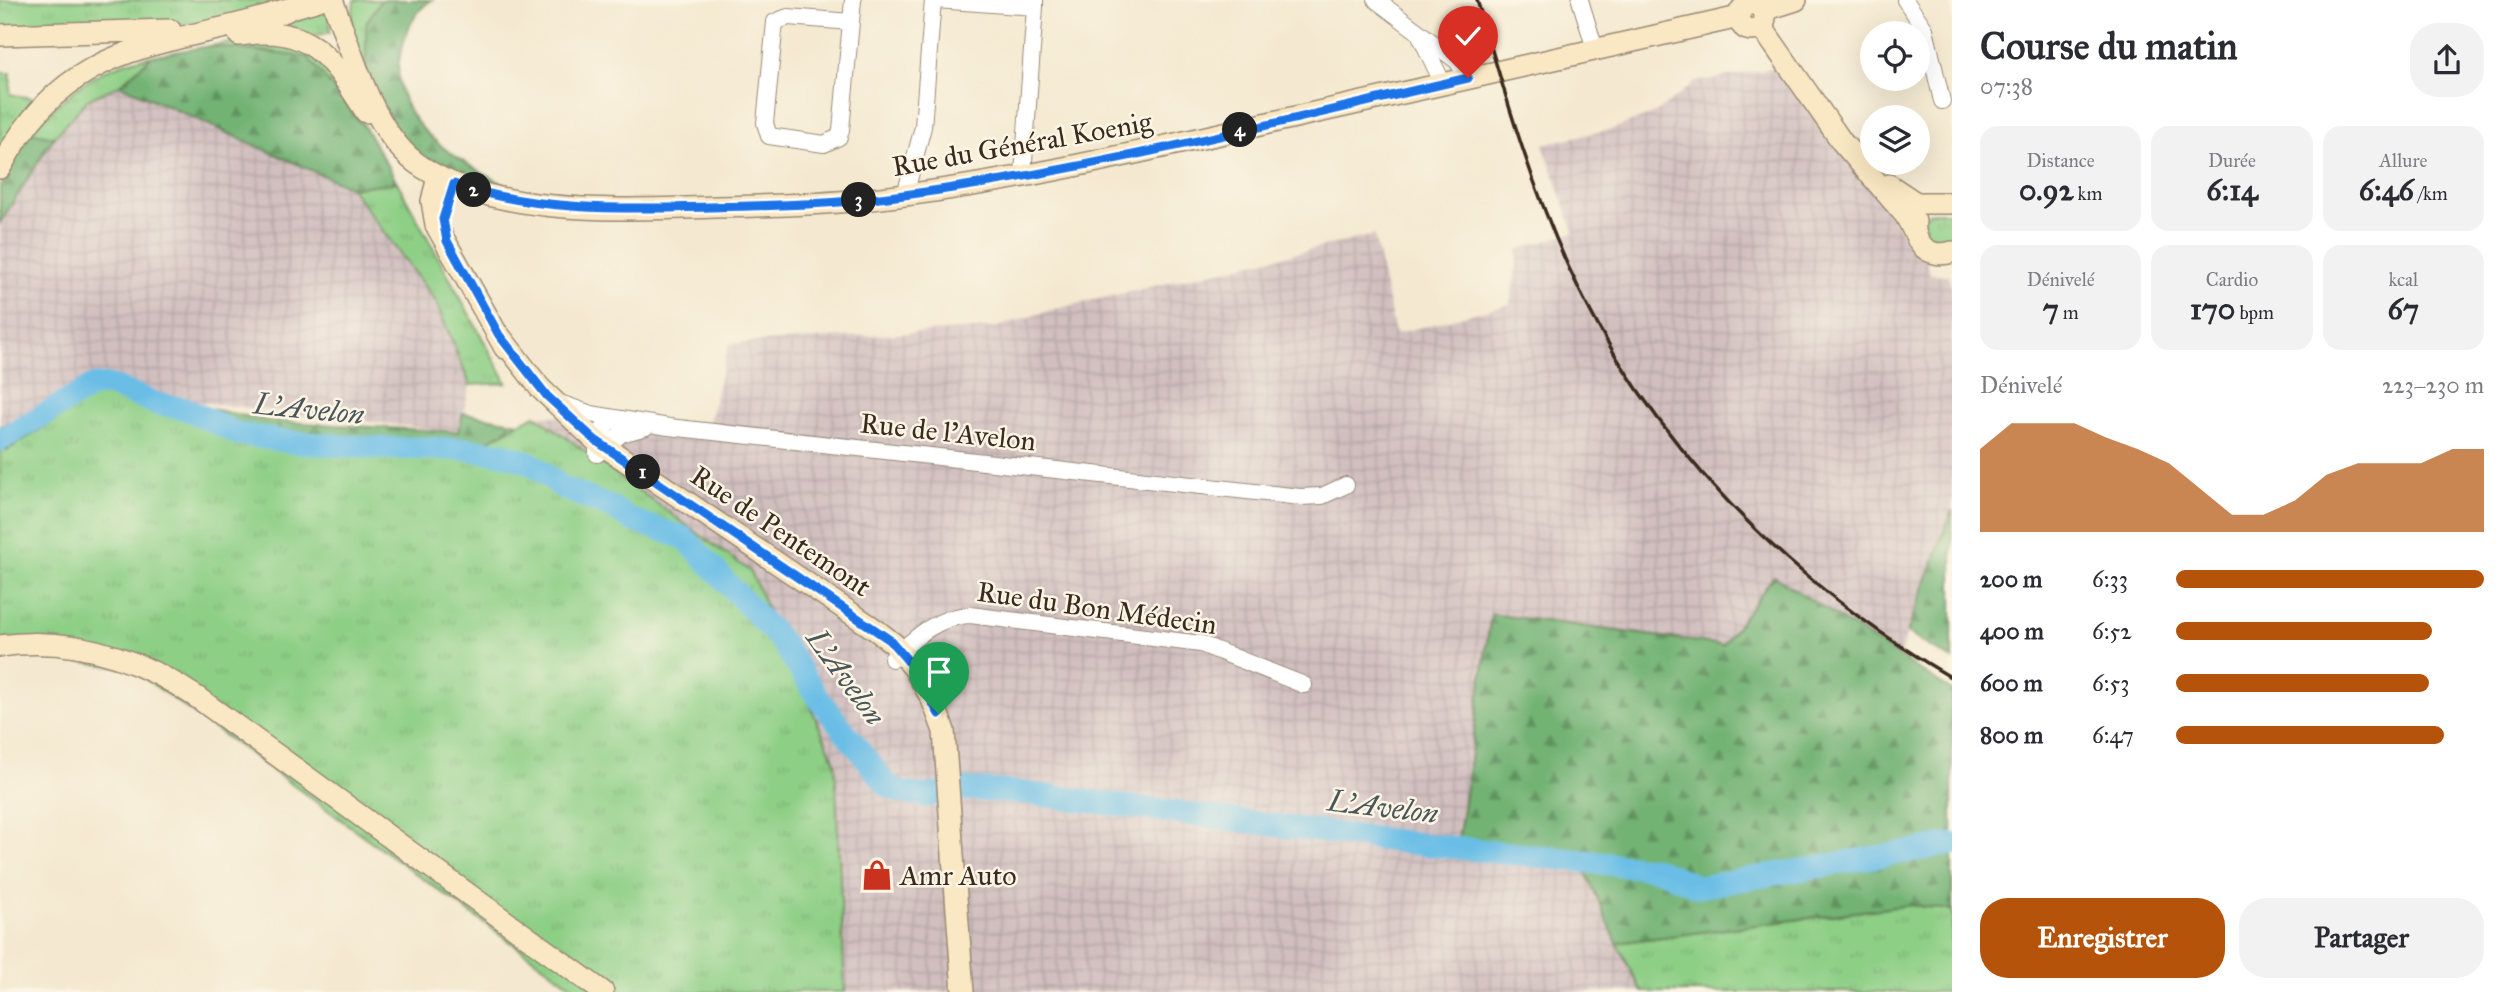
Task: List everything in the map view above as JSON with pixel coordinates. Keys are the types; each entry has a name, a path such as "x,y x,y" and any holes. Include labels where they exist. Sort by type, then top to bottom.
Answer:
{"street":[{"path":"0,168 24,127 43,104 74,79 130,51 319,0"},
{"path":"332,0 381,122 408,157"},
{"path":"851,22 788,17 775,22 765,124 769,136 824,144 838,137 851,22 853,0"},
{"path":"905,195 923,127 935,0 1035,4 1023,176"},
{"path":"1376,0 1462,65 1468,78"},
{"path":"1580,0 1595,49"},
{"name":"Rue du Général Koenig","path":"446,181 535,203 607,209 825,203 905,195 1023,176 1443,84 1796,0"},
{"path":"1905,0 1925,29 1942,102"},
{"path":"0,36 143,32 209,25 285,11"},
{"path":"1751,11 1859,163 1906,216 1920,245 1930,252 1952,252"},
{"path":"306,41 328,38 341,23"},
{"path":"1416,28 1443,84"},
{"path":"0,36 130,51 263,32 285,34 306,41 330,59 382,135 408,157 446,181"},
{"path":"1859,163 1912,201 1942,203"},
{"name":"Rue de Pentemont","path":"446,181 443,219 447,241 520,378 539,405 559,425 600,447 896,655 934,727 948,778 963,992"},
{"path":"1915,234 1918,213 1942,203"},
{"name":"Rue de Pentemont","path":"499,335 547,396 600,447"},
{"name":"Rue de l'Avelon","path":"547,396 584,413 669,427 1300,497 1322,496 1346,485"},
{"path":"600,447 605,425 620,419"},
{"path":"600,447 629,430 669,427"},
{"name":"Rue du Bon Médecin","path":"896,655 942,620 979,616 1201,644 1304,685"},
{"path":"0,646 45,643 89,649 138,664 168,679 603,992"}],"shaded area":[{"path":"1780,67 1894,219 1911,248 1927,262 1930,274 1948,275 1952,288 1952,510 1898,658 1774,576 1723,645 1492,614 1581,861 1642,992 845,992 835,762 751,572 535,415 708,425 729,344 994,328 1051,310 1374,235 1395,334 1510,304 1519,249 1574,232 1543,144 1613,129 1657,112 1695,82"},
{"path":"120,85 351,188 436,302 470,385 459,432 155,397 103,377 0,427 0,223 54,137 87,100"}],"green space":[{"path":"0,0 291,0 256,11 184,24 111,29 0,30"},
{"path":"354,0 381,0 366,23 366,73 351,26"},
{"path":"381,0 432,0 422,8 410,25 398,72 403,97 414,119 453,155 523,194 454,176 424,159 394,128 366,73 366,23"},
{"path":"330,5 330,32 310,34 278,25 279,19"},
{"path":"261,38 308,50 341,86 367,131 337,91 275,52 209,46"},
{"path":"209,46 308,57 367,131 397,182 351,188 120,85 152,56"},
{"path":"152,56 120,85 87,100 54,137 30,132 84,83 114,66"},
{"path":"0,73 11,73 10,94 40,100 0,156"},
{"path":"30,132 54,137 0,223 0,186"},
{"path":"397,182 507,383 470,385 436,302 351,188"},
{"path":"1929,212 1952,212 1952,243 1941,246 1925,238 1924,217"},
{"path":"103,377 155,397 269,421 458,432 463,413 519,423 468,452 262,442 102,391 7,450 0,450 0,427"},
{"path":"102,391 262,442 468,452 535,415 751,572 835,762 845,992 580,992 132,669 14,652 0,660 0,450 7,450"},
{"path":"1952,510 1952,660 1907,633"},
{"path":"1774,576 1952,691 1952,910 1910,905 1617,943 1581,861 1458,843 1491,614 1723,645"},
{"path":"1910,905 1952,910 1952,992 1642,992 1617,943"}],"waterway":[{"name":"L'Avelon","path":"0,440 95,385 112,386 157,404 187,409 238,434 291,442 375,448 464,449 505,454 531,463 563,488 613,508 631,520 685,538 782,642 819,699 887,785 900,792 924,796 965,789 1017,792 1411,843 1657,869 1699,887 1952,844"}],"railway":[{"path":"1477,0 1518,134 1554,234 1600,330 1638,391 1681,448 1728,501 1779,551 1891,640 1952,678"}],"place":[{"name":"Amr Auto","path":"877,875"}],"route":[{"path":"939,714 914,668 890,640 595,440 540,388 499,335 447,241 442,227 444,211 454,184 535,203 607,209 861,200 931,191 1094,162 1468,78"}]}
